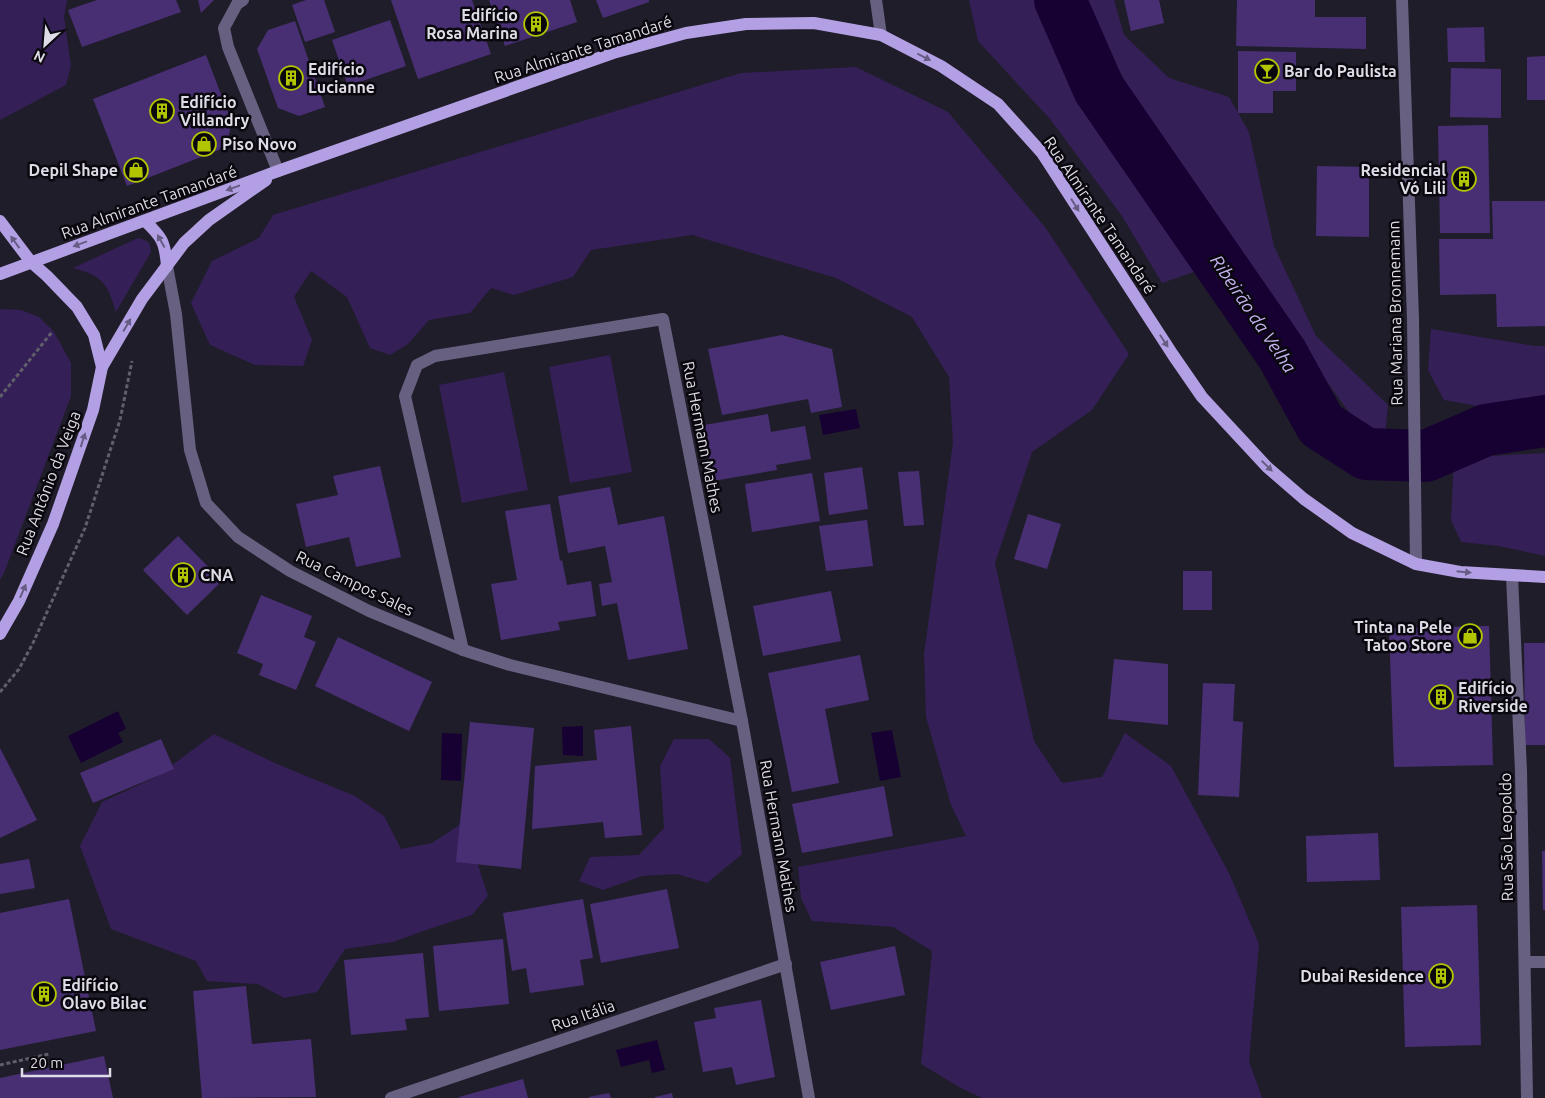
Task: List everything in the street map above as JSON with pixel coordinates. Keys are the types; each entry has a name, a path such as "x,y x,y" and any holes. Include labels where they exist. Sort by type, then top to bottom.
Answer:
{"main road":[{"name":"Rua Almirante Tamandaré","path":"0,274 278,171 613,53 686,33 746,24 814,22 881,35 941,66 998,104 1042,153 1157,331 1202,396 1267,467 1304,499 1352,533 1416,564 1460,572 1545,577"},
{"name":"Rua Almirante Tamandaré","path":"102,367 142,299 184,243 209,220 243,198 278,171"},
{"path":"0,221 31,262 78,308 94,335 102,367"},
{"path":"145,221 165,245 166,266"},
{"name":"Rua Antônio da Veiga","path":"0,634 19,601 53,524 93,410 102,367"}],"street":[{"path":"242,0 236,4 224,28 228,47 278,171"},
{"path":"876,0 881,35"},
{"name":"Rua Mariana Bronnemann","path":"1402,0 1413,319 1416,564"},
{"name":"Rua Campos Sales","path":"166,266 176,314 190,450 206,503 238,537 290,571 369,610 463,650 510,665 742,721"},
{"name":"Rua Hermann Mathes","path":"463,650 405,396 417,366 436,356 663,319 742,721 809,1098"},
{"name":"Rua São Leopoldo","path":"1512,576 1521,771 1527,1098"},
{"path":"1525,962 1545,962"},
{"name":"Rua Itália","path":"392,1098 786,964"}],"path":[{"path":"0,397 52,332"},
{"path":"0,692 19,669 33,643 85,528 120,420 132,361"},
{"path":"0,1065 49,1054"}],"shaded area":[{"path":"0,0 67,0 64,17 71,66 66,85 0,120"},
{"path":"969,0 1036,0 1133,180 1160,197 1208,267 1162,283 1122,216 1050,119 978,41"},
{"path":"1083,0 1114,0 1124,35 1169,78 1229,97 1249,132 1274,246 1316,336 1388,405 1385,435 1363,432 1259,287 1136,103"},
{"path":"856,67 948,112 1045,227 1129,354 1092,410 1032,452 995,563 1034,741 1062,783 1102,777 1125,733 1171,766 1230,875 1259,944 1249,1061 1262,1098 982,1098 959,1087 921,1064 932,951 893,927 812,921 801,898 798,867 966,836 951,805 926,717 924,654 953,443 949,377 912,317 836,278 692,235 591,250 573,277 514,295 491,288 470,313 429,320 408,344 390,355 370,348 347,297 311,271 294,297 312,340 303,366 255,365 210,345 191,303 212,261 259,238 273,215 741,73"},
{"path":"138,238 148,242 151,252 116,312 110,294 102,282 91,274 73,268"},
{"path":"0,309 21,310 39,317 54,332 71,363 71,396 0,580"},
{"path":"1431,329 1545,346 1545,406 1489,408 1444,400 1428,370"},
{"path":"610,355 632,472 570,483 549,367"},
{"path":"504,372 528,490 462,503 439,385"},
{"path":"856,409 860,428 823,435 819,415"},
{"path":"1545,453 1545,556 1499,546 1461,542 1451,520 1454,458"},
{"path":"118,711 126,729 118,733 123,742 81,763 68,736"},
{"path":"583,726 583,756 563,755 562,727"},
{"path":"892,730 901,777 880,781 871,733"},
{"path":"442,733 462,734 461,781 441,780"},
{"path":"214,734 277,764 355,796 384,816 401,849 432,843 464,822 488,896 472,915 393,942 345,949 317,992 284,998 258,984 207,981 196,961 111,929 80,846 102,802 156,777"},
{"path":"674,739 709,739 730,758 742,854 707,883 677,874 642,876 603,890 579,881 590,857 639,855 664,828 660,766"},
{"path":"657,1040 665,1070 652,1073 649,1060 621,1067 616,1050"}],"building":[{"path":"97,0 176,0 181,12 82,47 68,10"},
{"path":"198,0 214,0 201,13"},
{"path":"306,0 324,0 335,32 305,42 292,5"},
{"path":"391,0 472,0 491,54 418,79"},
{"name":"Edifício Rosa Marina","path":"489,0 570,0 577,22 505,46"},
{"path":"596,0 649,0 649,2 603,18"},
{"path":"1124,0 1159,0 1164,23 1131,31"},
{"path":"1237,0 1315,0 1315,17 1366,17 1366,49 1236,46"},
{"path":"390,20 406,66 348,86 332,40"},
{"name":"Edifício Lucianne","path":"295,21 325,107 299,116 278,108 257,49 268,30"},
{"path":"1484,27 1485,62 1448,62 1447,28"},
{"name":"Bar do Paulista","path":"1238,51 1296,52 1296,91 1273,91 1273,113 1238,113"},
{"name":"Edifício Villandry","path":"206,55 232,123 228,138 219,150 127,186 93,99"},
{"path":"1545,56 1545,100 1527,100 1527,57"},
{"path":"1451,68 1501,69 1501,118 1450,117"},
{"name":"Residencial Vó Lili","path":"1488,125 1490,233 1440,233 1438,126"},
{"path":"1317,166 1369,167 1369,237 1316,236"},
{"path":"1492,201 1545,201 1545,326 1497,327 1496,294 1440,295 1439,239 1493,239"},
{"path":"782,335 832,349 842,407 811,413 808,399 722,415 708,349"},
{"path":"768,414 771,432 805,426 811,459 776,465 777,470 713,481 704,425"},
{"path":"380,466 401,557 356,567 349,537 306,547 296,504 338,495 333,476"},
{"path":"862,467 868,509 829,515 824,473"},
{"path":"919,471 924,525 904,526 898,472"},
{"path":"812,473 820,521 752,532 745,484"},
{"path":"610,487 618,525 664,516 688,649 628,660 617,603 602,606 599,584 612,582 605,546 568,553 558,496"},
{"path":"550,504 560,561 562,560 567,585 591,581 596,616 558,622 560,630 501,640 491,584 517,580 505,511"},
{"path":"1028,514 1061,524 1047,569 1014,559"},
{"path":"867,520 873,566 826,571 819,526"},
{"name":"CNA","path":"178,536 222,581 187,615 143,570"},
{"path":"1183,571 1212,571 1212,610 1183,610"},
{"path":"831,591 841,641 763,656 753,606"},
{"path":"261,595 312,616 304,637 316,642 296,690 259,675 263,664 237,653"},
{"name":"Edifício Riverside","path":"1489,626 1493,765 1394,767 1389,628"},
{"path":"338,637 432,682 409,731 315,686"},
{"path":"1524,643 1545,643 1545,745 1525,745"},
{"path":"860,655 869,700 825,709 839,783 792,792 768,673"},
{"path":"1114,659 1168,664 1168,725 1108,719"},
{"path":"1203,683 1235,684 1233,721 1243,722 1239,797 1198,795"},
{"path":"470,722 534,728 521,869 456,862"},
{"path":"631,726 642,835 605,838 603,822 532,829 535,766 597,760 594,730"},
{"path":"161,739 174,769 93,803 80,773"},
{"path":"0,748 37,820 0,838"},
{"path":"884,786 893,836 802,853 792,804"},
{"path":"1378,833 1380,880 1307,882 1306,836"},
{"path":"1542,851 1545,851 1545,910 1543,910"},
{"path":"29,859 35,888 0,894 0,864"},
{"path":"667,889 679,948 601,963 590,904"},
{"name":"Edifício Olavo Bilac","path":"69,899 96,1031 0,1050 0,913"},
{"path":"583,899 593,958 580,960 584,985 530,993 526,968 512,971 503,913"},
{"name":"Dubai Residence","path":"1477,905 1481,1045 1405,1047 1401,907"},
{"path":"503,939 509,1004 439,1011 433,946"},
{"path":"895,946 905,995 831,1010 820,962"},
{"path":"423,953 429,1017 405,1019 407,1030 351,1035 344,960"},
{"path":"246,986 252,1044 311,1039 316,1097 202,1098 193,991"},
{"path":"761,1000 775,1077 736,1085 732,1067 703,1072 694,1022 716,1018 714,1008"},
{"path":"104,1056 113,1098 0,1098 0,1078"},
{"path":"523,1079 528,1098 459,1098 459,1097"},
{"path":"609,1093 611,1098 589,1098 589,1097"},
{"path":"672,1093 673,1098 655,1098 655,1097"}],"waterway":[{"name":"Ribeirão da Velha","path":"1060,0 1099,89 1282,354 1321,425 1366,454 1426,456 1486,430 1545,421"}],"place":[{"name":"Edifício Rosa Marina","path":"536,24"},
{"name":"Bar do Paulista","path":"1267,71"},
{"name":"Edifício Lucianne","path":"291,78"},
{"name":"Edifício Villandry","path":"162,111"},
{"name":"Piso Novo","path":"204,144"},
{"name":"Depil Shape","path":"136,170"},
{"name":"Residencial Vó Lili","path":"1464,179"},
{"name":"CNA","path":"183,575"},
{"name":"Tinta na Pele Tatoo Store","path":"1470,636"},
{"name":"Edifício Riverside","path":"1441,697"},
{"name":"Dubai Residence","path":"1441,976"},
{"name":"Edifício Olavo Bilac","path":"44,994"}]}
